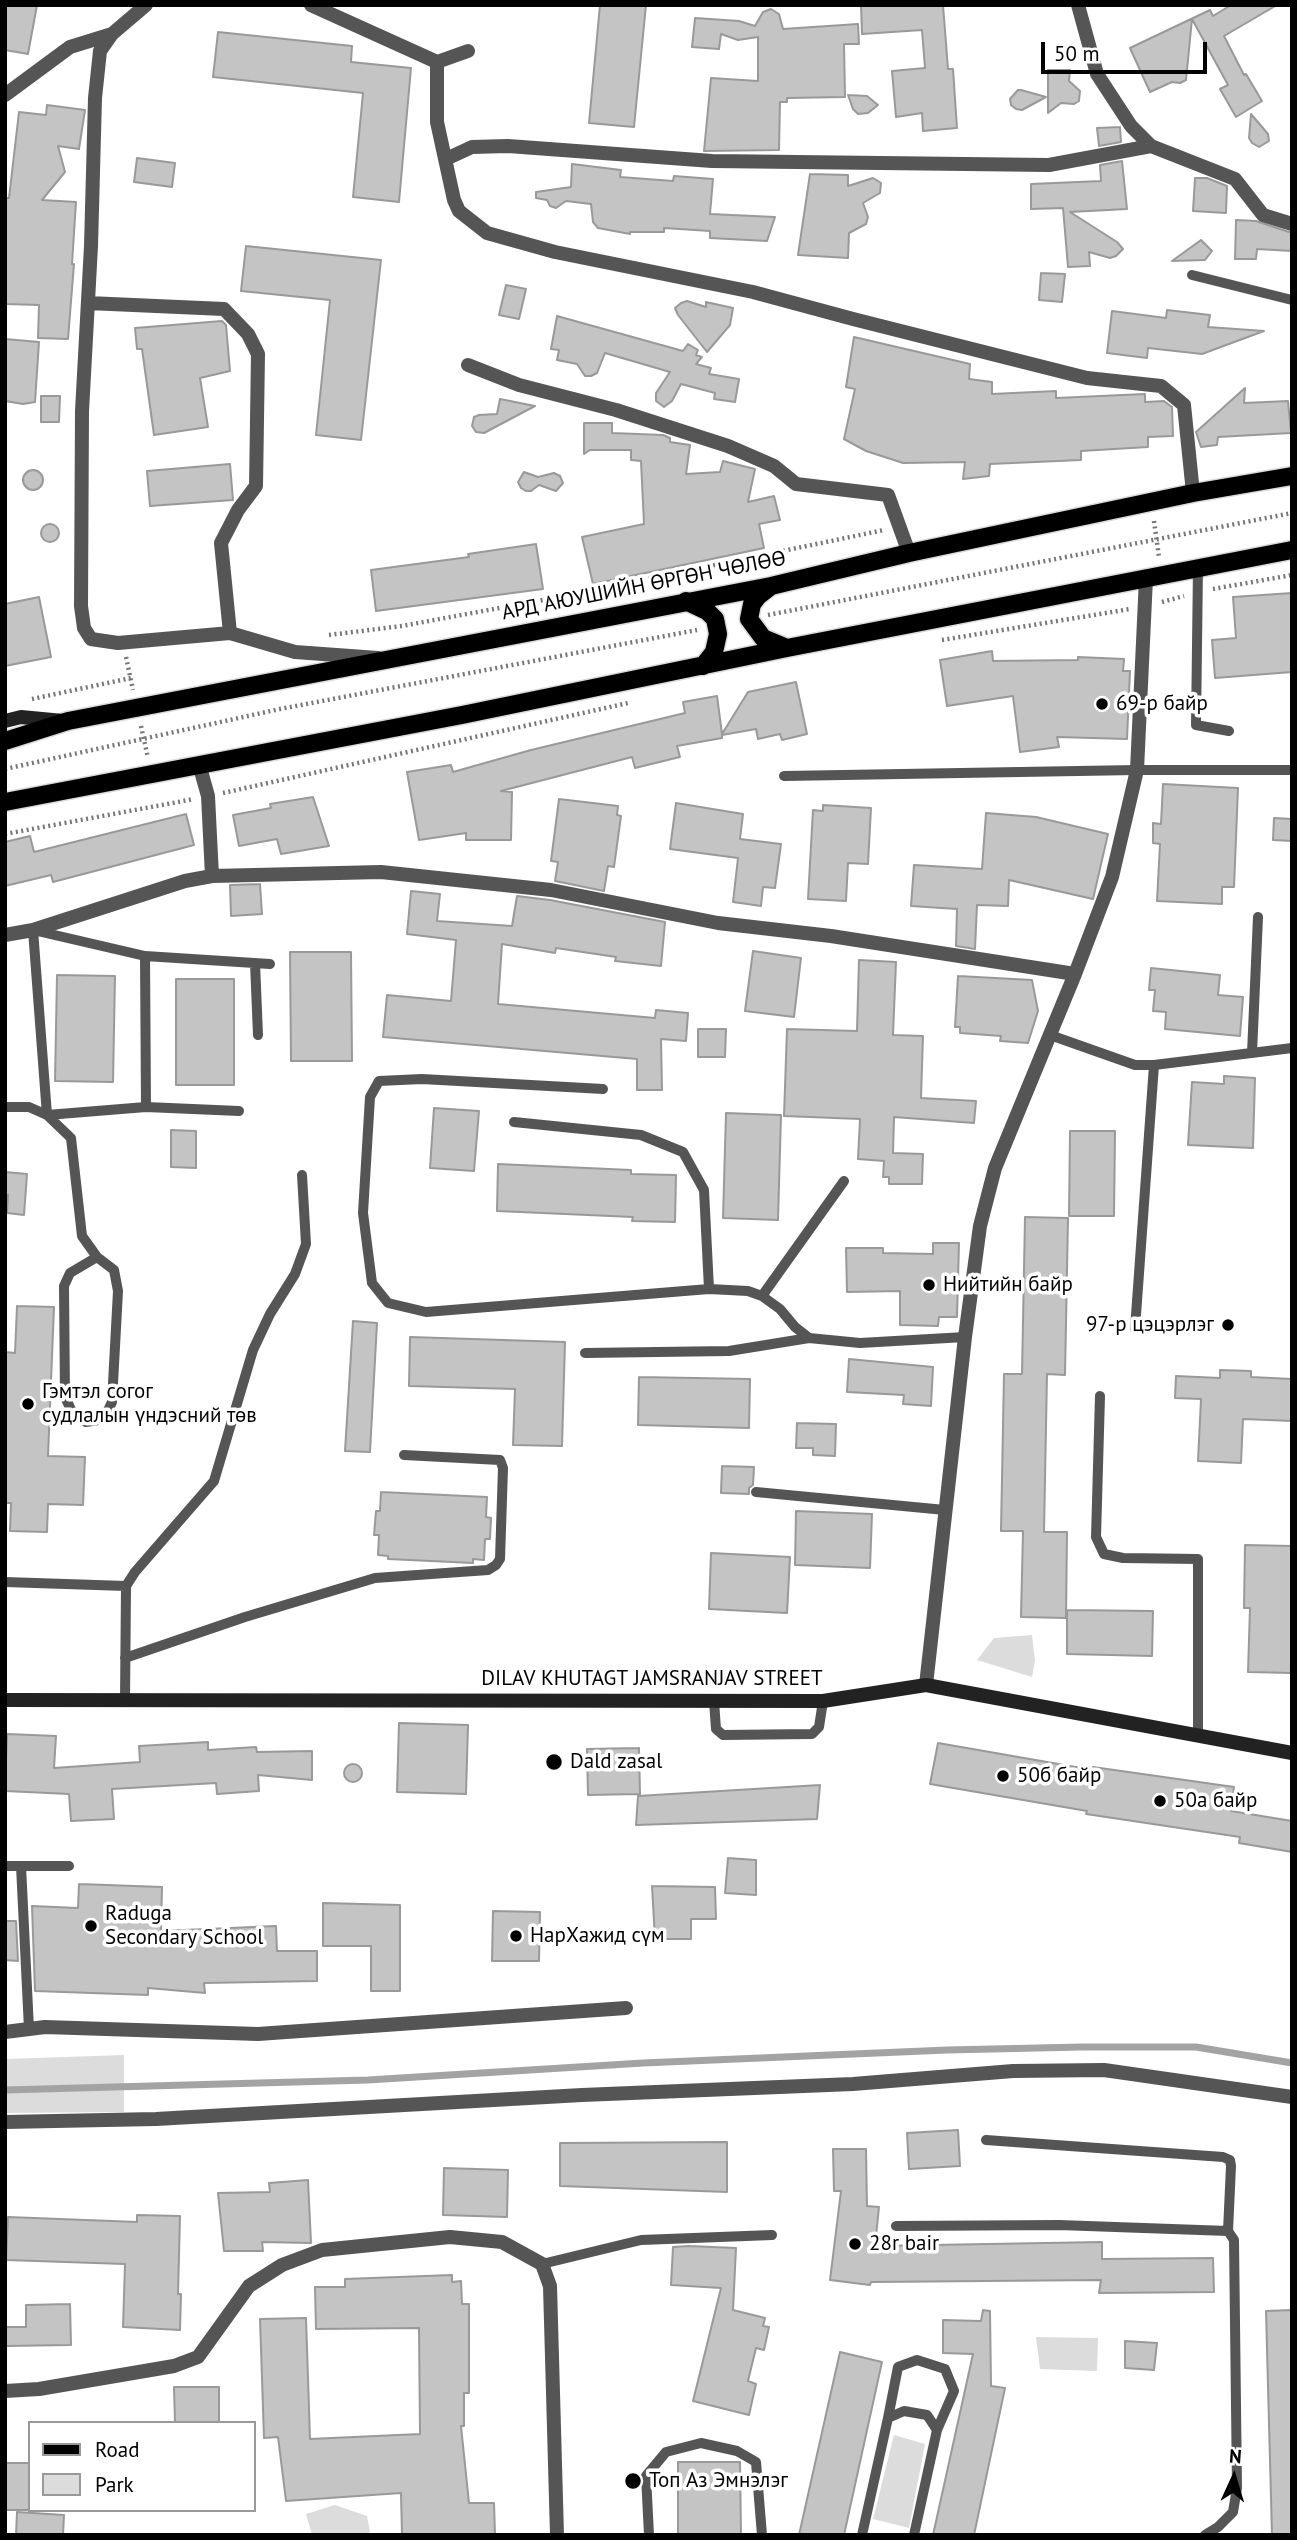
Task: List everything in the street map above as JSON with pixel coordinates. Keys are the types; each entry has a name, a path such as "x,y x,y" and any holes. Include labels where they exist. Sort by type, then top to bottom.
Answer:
{"main road":[{"name":"АРД АЮУШИЙН ӨРГӨН ЧӨЛӨӨ","path":"5,741 68,721 771,586 909,553 1193,493 1292,476"},
{"path":"5,802 462,715 787,648 1292,550"},
{"path":"771,586 752,604 749,619 763,638 787,648"},
{"path":"686,601 707,611 715,619 718,634 715,652 703,666"},
{"path":"5,721 21,717 68,721"},
{"name":"DILAV KHUTAGT JAMSRANJAV STREET","path":"5,1700 823,1701 926,1685 1292,1753"}],"street":[{"path":"146,5 112,34 100,51 96,86 82,439 81,606 84,628 91,639 118,643 230,633 295,652 390,658"},
{"path":"311,5 437,62 468,51"},
{"path":"1078,5 1097,74 1131,126 1150,146 1235,179 1263,215 1292,224"},
{"path":"5,95 70,47 112,34"},
{"path":"437,62 437,122 459,211 487,233 555,252 753,292 1087,378 1161,386 1184,405 1193,493"},
{"path":"446,159 472,147 508,146 712,161 1049,165 1150,146"},
{"path":"88,303 224,309 248,334 258,354 256,486 238,510 221,543 230,633"},
{"path":"468,365 519,385 616,410 728,446 775,466 796,484 888,495 909,553"},
{"path":"926,1685 965,1337 981,1226 995,1168 1112,877 1137,770 1145,607 1154,577"},
{"path":"200,764 208,796 212,876"},
{"path":"5,935 33,930 186,881 212,876 382,872 551,890 718,923 831,936 1075,974"},
{"path":"5,2032 45,2027 258,2034 626,2008"},
{"path":"5,2122 156,2119 582,2095 853,2084 1013,2071 1104,2070 1292,2097"},
{"path":"5,2391 39,2389 174,2366 198,2357 248,2286 282,2265 322,2250 450,2237 502,2242 542,2264 550,2286 557,2535"}],"lane":[{"path":"1192,275 1292,300"},
{"path":"1198,567 1196,725 1229,731"},
{"path":"784,776 1292,770"},
{"path":"1252,1053 1258,917"},
{"path":"47,1115 33,930 145,956 270,964"},
{"path":"145,956 146,1107"},
{"path":"255,963 258,1035"},
{"path":"1050,1035 1135,1065 1292,1048"},
{"path":"1135,1329 1154,1065"},
{"path":"603,1089 422,1079 379,1081 370,1097 363,1213 372,1283 388,1303 426,1312 709,1289 748,1291 762,1296 780,1309 795,1327 809,1338"},
{"path":"5,1107 29,1107 47,1115 71,1138 82,1236 97,1257 114,1270 118,1291 111,1402 104,1419 86,1422 74,1416 65,1397 64,1286 70,1273 97,1257"},
{"path":"47,1115 146,1107 239,1111"},
{"path":"514,1122 641,1135 683,1152 704,1190 709,1289"},
{"path":"125,1700 126,1586 156,1546 214,1481 253,1350 270,1314 295,1274 306,1244 302,1175"},
{"path":"762,1296 844,1181"},
{"path":"585,1353 729,1351 809,1338 860,1343 965,1337"},
{"path":"1100,1396 1096,1537 1104,1554 1123,1558 1199,1559 1198,1736"},
{"path":"125,1658 245,1617 375,1578 488,1570 496,1565 500,1559 503,1468 500,1460 404,1455"},
{"path":"756,1492 945,1510"},
{"path":"5,1583 126,1586"},
{"path":"714,1701 716,1729 723,1735 812,1734 819,1727 823,1701"},
{"path":"5,1866 69,1866"},
{"path":"21,1866 29,2029"},
{"path":"986,2140 1223,2157 1230,2160 1228,2231 1234,2239 1237,2488 1233,2512 1218,2528 1205,2535"},
{"path":"896,2226 1059,2225 1228,2231"},
{"path":"542,2264 641,2240 772,2235"},
{"path":"862,2535 898,2367 917,2360 945,2369 954,2391 937,2430 914,2535"},
{"path":"888,2418 904,2411 927,2415 937,2430"},
{"path":"649,2535 646,2476 666,2452 701,2442 737,2451 756,2462 762,2535"}],"path":[{"path":"1151,502 1157,539 1154,577 1167,601"},
{"path":"749,619 1292,513"},
{"path":"295,652 319,637 402,626 570,595 899,527"},
{"path":"941,640 1145,607 1197,592 1292,575"},
{"path":"5,769 280,709 716,626"},
{"path":"30,699 131,678"},
{"path":"5,834 208,796 628,703"}],"green space":[{"path":"1032,1635 1035,1661 1032,1677 977,1660 994,1638"},
{"path":"124,2055 124,2112 5,2113 5,2059"},
{"path":"1036,2337 1098,2338 1097,2371 1040,2369"},
{"path":"894,2435 925,2444 909,2528 873,2519"},
{"path":"335,2505 367,2516 370,2532 365,2535 312,2535 306,2514"}],"building":[{"path":"5,5 37,5 28,54 5,50"},
{"path":"600,5 646,5 634,127 589,123"},
{"path":"861,5 943,5 948,69 953,69 957,128 923,131 922,113 896,117 892,71 925,68 922,30 862,34"},
{"path":"1231,5 1277,5 1224,36 1244,75 1246,74 1262,101 1236,117 1220,89 1228,85 1192,19 1186,80 1180,83 1172,82 1150,92 1130,48 1210,10 1213,16"},
{"path":"771,9 779,14 783,29 858,24 859,44 844,44 845,97 787,98 787,102 780,102 779,150 704,151 711,78 758,81 758,37 738,40 721,34 719,49 692,47 695,18 739,21 755,26 763,12"},
{"path":"218,32 352,46 351,62 411,68 399,202 353,197 363,93 213,77"},
{"path":"1048,70 1070,70 1069,81 1080,91 1079,101 1074,104 1061,103 1048,113"},
{"path":"1018,90 1046,97 1022,110 1016,109 1011,105 1010,99"},
{"path":"848,95 867,96 878,105 868,113 858,114"},
{"path":"47,105 85,110 79,149 58,146 65,172 42,200 76,202 68,339 38,338 39,305 5,304 5,198 9,198 19,112 46,115"},
{"path":"1251,114 1268,134 1269,141 1259,147 1249,138"},
{"path":"1120,127 1121,142 1099,146 1097,128"},
{"path":"137,158 175,163 172,187 134,182"},
{"path":"1122,161 1127,209 1070,212 1117,242 1123,249 1110,258 1089,252 1090,266 1068,267 1063,208 1031,209 1031,184 1101,181 1100,165"},
{"path":"572,164 621,170 620,177 673,181 674,176 713,179 710,214 775,217 767,241 710,238 710,231 664,228 664,232 630,234 598,228 593,222 591,204 566,201 556,208 550,206 547,200 536,198 536,192 571,187"},
{"path":"810,174 848,175 848,186 873,178 881,183 880,193 863,203 868,217 866,224 849,233 848,258 798,255"},
{"path":"1195,178 1207,178 1227,186 1226,213 1193,211"},
{"path":"1236,220 1256,221 1292,233 1292,251 1257,249 1256,259 1235,259"},
{"path":"1201,240 1212,251 1205,260 1172,261"},
{"path":"246,246 381,260 361,440 316,435 330,300 241,291"},
{"path":"1041,273 1065,274 1062,302 1039,300"},
{"path":"506,285 526,289 519,319 499,315"},
{"path":"687,301 706,307 706,302 733,308 730,325 707,352 675,308"},
{"path":"1167,310 1210,315 1208,327 1264,331 1202,354 1148,348 1147,358 1107,353 1112,311 1166,318"},
{"path":"557,316 683,351 688,344 698,350 696,355 702,357 696,364 711,368 709,374 739,379 735,402 714,399 715,393 681,384 672,401 664,407 656,401 656,393 670,372 605,353 597,373 585,376 577,364 557,360 559,350 551,349"},
{"path":"222,321 226,325 230,371 200,378 208,427 154,435 142,349 137,349 135,328"},
{"path":"854,337 970,364 969,379 992,382 992,394 1056,391 1056,398 1145,394 1145,402 1164,401 1172,407 1173,436 1148,437 1148,447 1081,451 1081,460 990,464 989,476 963,479 965,462 903,463 866,451 844,439 855,389 846,387"},
{"path":"5,339 39,342 35,402 23,404 5,401"},
{"path":"1245,388 1244,403 1288,401 1291,433 1218,437 1217,445 1201,447 1196,432"},
{"path":"41,396 60,396 59,422 41,422"},
{"path":"500,399 535,406 484,433 476,432 472,426 474,417 497,414"},
{"path":"584,423 612,423 612,433 663,435 670,438 670,442 690,445 686,474 720,472 723,461 755,469 748,502 774,496 780,520 759,524 764,548 593,584 582,537 644,524 641,461 631,460 631,450 590,450 584,454"},
{"path":"230,464 233,500 150,506 147,471"},
{"path":"29,470 37,470 43,480 37,490 29,490 23,484 23,476"},
{"path":"524,472 538,477 554,473 560,476 563,483 556,491 539,485 526,491 518,482"},
{"path":"50,524 58,529 59,533 54,541 50,542 42,537 41,533 46,525"},
{"path":"536,544 543,589 376,611 371,570 469,557 468,554"},
{"path":"1292,593 1292,672 1215,678 1212,640 1236,638 1233,597"},
{"path":"39,597 51,657 5,666 5,604"},
{"path":"992,651 993,661 1078,660 1078,657 1124,659 1123,671 1130,671 1127,739 1057,737 1059,747 1020,752 1013,696 947,706 940,660"},
{"path":"796,682 807,734 782,740 780,734 758,739 756,729 722,735 722,738 677,746 680,757 635,768 632,757 501,791 512,792 511,840 466,840 466,833 419,840 407,772 451,765 453,772 685,713 683,702 717,696 722,734 748,692"},
{"path":"1163,784 1238,788 1234,887 1222,887 1222,904 1157,901 1160,844 1153,843 1153,823 1161,824"},
{"path":"313,797 329,846 281,854 277,839 239,846 233,815 271,808 270,804"},
{"path":"559,799 618,806 617,815 621,816 614,867 608,866 604,891 555,881 558,862 551,861"},
{"path":"676,803 743,814 740,839 781,844 775,888 763,887 761,906 733,902 738,858 670,849"},
{"path":"823,805 871,808 868,864 848,863 846,901 808,899 813,810 823,811"},
{"path":"986,813 1036,817 1108,834 1093,899 1009,880 1008,906 977,905 975,949 956,946 957,909 911,906 914,865 982,869"},
{"path":"186,814 194,845 53,882 51,875 5,886 5,842 30,836 34,852"},
{"path":"1274,818 1292,819 1292,841 1273,840"},
{"path":"260,884 262,914 231,916 230,885"},
{"path":"411,891 440,894 437,921 512,926 517,896 665,922 661,966 615,961 616,957 556,948 555,953 502,944 498,1004 655,1018 656,1010 688,1013 686,1041 661,1039 662,1090 637,1090 637,1059 383,1037 387,995 451,1001 456,940 407,934"},
{"path":"753,951 801,958 794,1017 745,1011"},
{"path":"290,952 351,952 352,1061 291,1061"},
{"path":"859,960 896,962 893,1035 923,1036 921,1098 976,1101 974,1123 894,1117 893,1153 923,1154 922,1184 889,1184 889,1177 883,1177 884,1161 858,1159 860,1119 784,1116 787,1029 857,1031"},
{"path":"1151,968 1220,975 1218,995 1243,997 1240,1036 1165,1029 1166,1012 1153,1011 1155,990 1149,990"},
{"path":"57,975 115,976 113,1082 55,1081"},
{"path":"958,976 1032,980 1038,1011 1028,1043 1000,1041 1001,1036 960,1033 960,1027 955,1027"},
{"path":"176,979 234,979 234,1085 176,1085"},
{"path":"698,1029 726,1029 725,1057 698,1057"},
{"path":"1224,1076 1255,1078 1253,1148 1188,1145 1192,1082 1224,1084"},
{"path":"434,1108 479,1111 474,1171 430,1168"},
{"path":"726,1113 781,1115 778,1220 723,1218"},
{"path":"171,1130 196,1131 196,1168 171,1167"},
{"path":"1070,1131 1115,1131 1114,1216 1069,1216"},
{"path":"498,1164 631,1170 631,1174 676,1175 675,1222 632,1221 633,1217 497,1211"},
{"path":"5,1172 27,1174 24,1215 7,1213"},
{"path":"1025,1217 1068,1218 1065,1375 1047,1374 1044,1532 1067,1532 1066,1618 1021,1617 1023,1531 1001,1531 1004,1374 1022,1374"},
{"name":"Нийтийн байр","path":"933,1243 959,1243 957,1317 939,1317 938,1326 900,1325 900,1291 847,1292 846,1248 883,1248 883,1253 933,1254"},
{"name":"Гэмтэл согог судлалын үндэсний төв","path":"17,1306 54,1307 48,1456 85,1457 83,1505 48,1504 47,1532 10,1531 11,1503 5,1503 5,1352 15,1353"},
{"path":"353,1321 377,1323 370,1452 345,1451"},
{"path":"410,1337 565,1342 562,1446 513,1445 515,1389 409,1386"},
{"path":"849,1359 933,1367 931,1406 903,1404 904,1395 847,1392"},
{"path":"1220,1370 1251,1371 1251,1377 1292,1379 1292,1421 1243,1419 1241,1463 1198,1461 1201,1399 1175,1398 1176,1376 1220,1378"},
{"path":"639,1377 750,1379 749,1428 638,1425"},
{"path":"797,1423 836,1424 835,1456 813,1455 813,1448 796,1448"},
{"path":"722,1466 754,1467 753,1485 749,1488 749,1494 721,1493"},
{"path":"381,1492 487,1497 486,1517 491,1518 490,1539 485,1539 484,1560 473,1559 473,1563 388,1559 388,1556 378,1555 379,1535 374,1535"},
{"path":"796,1511 872,1514 870,1568 795,1565"},
{"path":"1245,1545 1292,1546 1292,1673 1248,1672 1250,1608 1244,1608"},
{"path":"711,1553 790,1557 787,1613 709,1609"},
{"path":"1067,1610 1153,1611 1152,1656 1067,1654"},
{"path":"399,1723 468,1725 466,1794 397,1792"},
{"path":"7,1734 56,1736 54,1768 140,1762 139,1746 208,1742 208,1750 256,1747 257,1752 312,1751 312,1780 258,1775 259,1791 217,1794 216,1783 112,1789 114,1819 71,1821 69,1794 5,1791"},
{"path":"938,1743 1093,1770 1093,1767 1234,1787 1231,1811 1292,1821 1292,1852 1239,1843 1240,1837 1086,1814 1087,1811 930,1784"},
{"path":"639,1748 640,1794 588,1795 587,1749"},
{"path":"349,1764 357,1764 362,1773 360,1780 349,1782 344,1777 344,1769"},
{"path":"820,1785 817,1819 636,1825 638,1796"},
{"path":"728,1858 756,1860 756,1895 725,1893"},
{"path":"79,1884 162,1887 161,1931 276,1926 277,1951 317,1951 317,1981 204,1983 205,1993 148,1988 148,1995 35,1991 32,1906 78,1908"},
{"path":"652,1886 715,1887 716,1919 691,1919 691,1939 655,1939"},
{"path":"323,1903 400,1905 400,1991 371,1991 371,1946 323,1946"},
{"name":"НарХажид сүм","path":"493,1911 540,1912 539,1961 492,1961"},
{"path":"5,1921 16,1921 18,1961 5,1960"},
{"path":"958,2130 960,2166 909,2169 907,2133"},
{"path":"727,2142 727,2192 560,2186 560,2143"},
{"path":"833,2149 866,2149 867,2206 879,2207 875,2246 1102,2242 1102,2259 1213,2258 1214,2292 1099,2293 1101,2280 871,2282 870,2285 830,2280 841,2191 834,2191"},
{"path":"444,2168 508,2170 507,2217 443,2215"},
{"path":"308,2180 311,2243 262,2242 263,2251 224,2251 218,2193 270,2192 269,2183"},
{"path":"137,2215 180,2216 180,2330 123,2327 125,2264 6,2260 8,2217 137,2222"},
{"path":"673,2247 736,2248 733,2310 765,2318 763,2326 769,2327 764,2350 756,2348 748,2381 756,2384 749,2415 693,2401 721,2288 671,2285"},
{"path":"452,2275 452,2282 461,2281 462,2304 469,2304 469,2393 464,2393 464,2426 461,2426 469,2503 494,2503 495,2535 402,2535 401,2493 286,2501 278,2437 264,2438 260,2319 306,2318 310,2439 420,2434 419,2328 316,2329 315,2287 345,2287 345,2279"},
{"path":"70,2304 71,2345 5,2346 5,2327 26,2327 26,2305"},
{"path":"983,2310 990,2311 991,2386 1005,2388 974,2535 933,2535 973,2354 943,2353 943,2320 981,2321"},
{"path":"1292,2310 1292,2535 1272,2535 1266,2311"},
{"path":"1125,2341 1157,2343 1154,2370 1125,2368"},
{"path":"840,2352 882,2362 844,2535 799,2535"},
{"path":"174,2387 219,2387 219,2421 175,2421"},
{"path":"678,2462 740,2462 741,2535 678,2535"},
{"path":"5,2463 28,2463 28,2510 5,2510"},
{"path":"17,2512 64,2515 63,2535 16,2535"}],"waterway":[{"path":"5,2090 368,2080 643,2063 1082,2047 1196,2047 1292,2063"}],"place":[{"name":"69-р байр","path":"1102,704"},
{"name":"Нийтийн байр","path":"929,1285"},
{"name":"97-р цэцэрлэг","path":"1228,1325"},
{"name":"Гэмтэл согог судлалын үндэсний төв","path":"28,1404"},
{"name":"Dald zasal","path":"554,1762"},
{"name":"50б байр","path":"1003,1776"},
{"name":"50а байр","path":"1160,1801"},
{"name":"Raduga Secondary School","path":"91,1926"},
{"name":"НарХажид сүм","path":"516,1936"},
{"name":"28r bair","path":"855,2244"},
{"name":"Топ Аз Эмнэлэг","path":"633,2481"}]}
